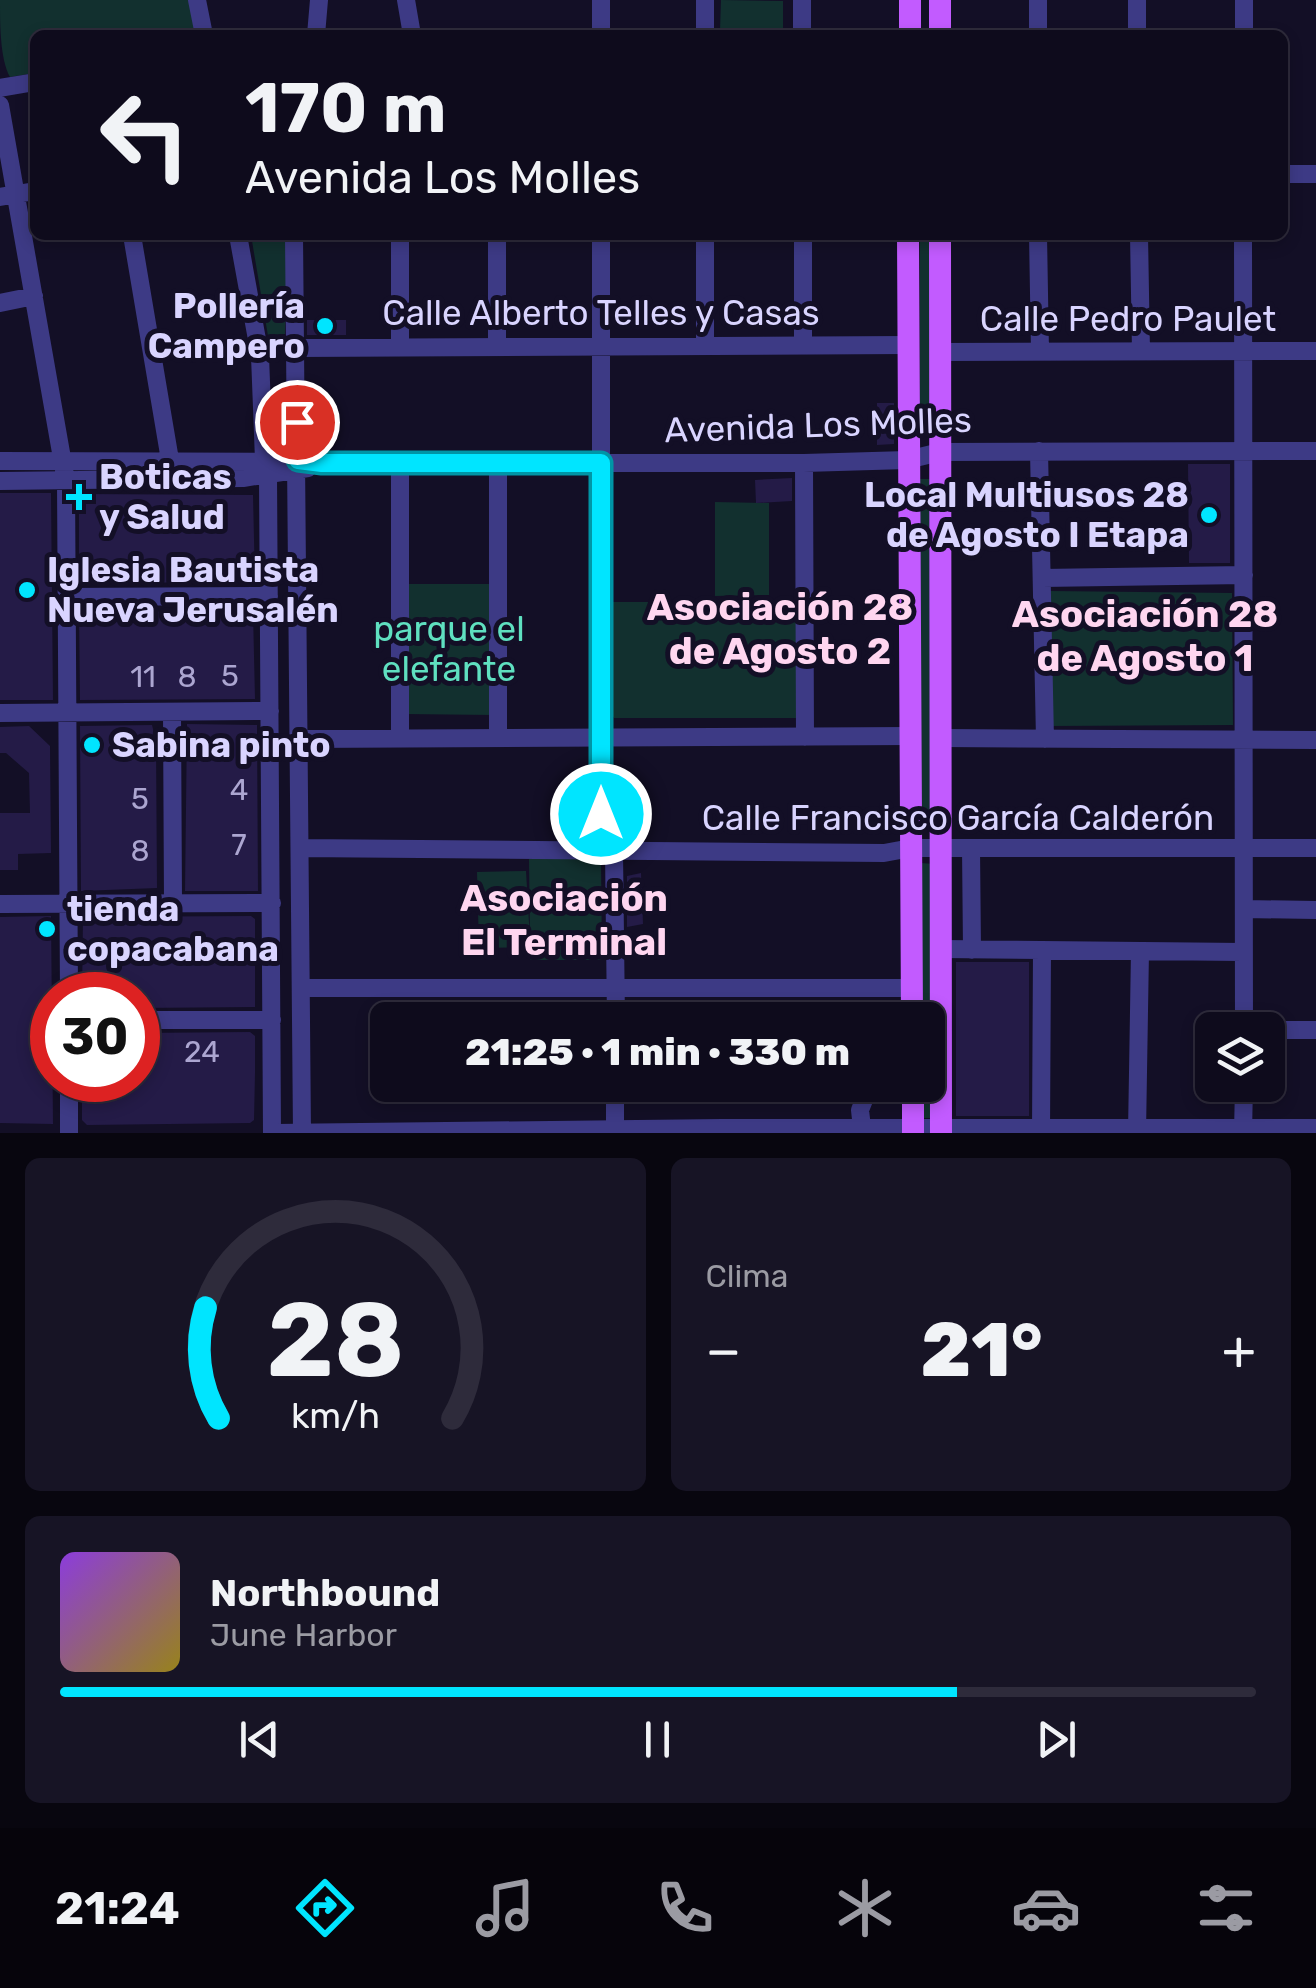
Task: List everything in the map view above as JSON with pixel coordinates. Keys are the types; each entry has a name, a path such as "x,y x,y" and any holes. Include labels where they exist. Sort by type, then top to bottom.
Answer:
{"main road":[{"path":"910,0 910,30"},
{"path":"940,0 940,30"},
{"path":"908,240 912,1002"},
{"path":"940,240 941,1130"},
{"path":"913,1102 913,1130"}],"street":[{"path":"198,0 203,30"},
{"path":"316,30 319,0"},
{"path":"406,0 411,30"},
{"path":"600,0 600,30"},
{"path":"705,0 705,30"},
{"path":"802,0 802,30"},
{"path":"1038,0 1038,30"},
{"path":"1136,0 1137,30"},
{"path":"1244,0 1244,30"},
{"path":"0,88 30,83"},
{"path":"0,106 8,196 34,296 66,481 69,972"},
{"path":"1288,174 1316,174"},
{"path":"133,240 170,460"},
{"path":"239,240 260,356 266,467 273,1133 1316,1128"},
{"path":"294,240 302,1132"},
{"path":"400,240 400,346"},
{"path":"497,240 497,346"},
{"path":"601,240 602,738 616,1002"},
{"path":"705,240 705,345"},
{"path":"803,240 803,345"},
{"path":"1038,240 1040,350"},
{"path":"1139,240 1141,352"},
{"path":"1244,240 1244,1012"},
{"path":"0,303 34,296"},
{"name":"Calle Alberto Telles y Casas","path":"295,348 907,345"},
{"name":"Calle Pedro Paulet","path":"940,352 1316,351"},
{"path":"1039,450 1044,739"},
{"name":"Avenida Los Molles","path":"0,460 170,460 266,467 322,463 804,463 907,460 940,452 1039,450 1316,451"},
{"path":"400,463 400,738"},
{"path":"498,463 498,738"},
{"path":"804,463 805,737"},
{"name":"Avenida Los Molles","path":"0,481 242,478 266,467"},
{"path":"1042,578 1244,575"},
{"path":"67,597 269,596"},
{"path":"172,712 173,903"},
{"path":"0,713 270,712"},
{"path":"300,739 910,736"},
{"path":"941,738 1316,740"},
{"name":"Calle Francisco García Calderón","path":"300,848 884,853 911,848 1316,848"},
{"path":"971,848 972,950"},
{"path":"941,872 971,870"},
{"path":"0,904 272,903"},
{"path":"1244,909 1316,910"},
{"path":"941,939 972,928"},
{"path":"941,939 972,950 1244,952"},
{"path":"1041,1130 1042,950"},
{"path":"1137,1130 1140,951"},
{"path":"301,988 912,988"},
{"path":"160,1020 272,1020"},
{"path":"1285,1030 1316,1030"},
{"path":"69,1102 68,1133 88,1133"},
{"path":"616,1102 616,1130"},
{"path":"862,1128 863,1102"},
{"path":"1244,1102 1244,1130"}],"green space":[{"path":"0,0 191,0 195,30 30,30 30,74 10,77"},
{"path":"721,0 783,1 783,30 720,30"},
{"path":"252,240 287,240 285,334 268,336"},
{"path":"920,240 933,240 934,435 920,435"},
{"path":"920,479 934,479 934,829 920,830"},
{"path":"715,502 769,503 769,595 715,596"},
{"name":"parque el elefante","path":"406,584 493,584 493,715 404,714"},
{"path":"1050,591 1232,593 1233,725 1051,726"},
{"path":"608,602 800,602 801,718 614,718 608,710"},
{"path":"529,859 601,859 602,960 530,960 529,947 479,948 477,872 526,871 530,940"},
{"path":"921,863 935,864 933,1002 919,1002"},
{"path":"918,1102 932,1102 932,1118 918,1118"}],"building":[{"name":"Pollería Campero","path":"307,320 346,320 346,335 307,335"},
{"path":"877,403 894,403 894,444 877,445"},
{"path":"1188,464 1230,464 1230,563 1189,563"},
{"path":"792,478 792,501 756,503 755,480"},
{"path":"0,493 51,493 53,700 0,700"},
{"path":"79,494 253,495 255,583 79,582"},
{"path":"79,611 253,612 255,699 80,700"},
{"path":"187,724 257,725 258,891 185,891"},
{"path":"152,725 156,741 157,888 81,891 80,726"},
{"path":"29,726 50,746 51,853 18,854 18,870 0,870 0,813 30,813 29,773 6,753 0,753 0,727"},
{"path":"641,873 643,924 627,927 627,876"},
{"path":"51,916 52,972 30,972 30,1102 53,1102 53,1124 0,1123 0,917"},
{"path":"251,916 255,919 255,1007 160,1008 160,972 82,972 83,917"},
{"path":"956,962 1029,962 1029,1116 956,1116"},
{"path":"250,1032 255,1036 254,1120 87,1125 82,1120 82,1102 160,1102 160,1033"}],"place":[{"name":"Pollería Campero","path":"325,326"},
{"name":"Boticas y Salud","path":"79,497"},
{"name":"Local Multiusos 28 de Agosto I Etapa","path":"1209,515"},
{"name":"Iglesia Bautista Nueva Jerusalén","path":"27,590"},
{"name":"Sabina pinto","path":"92,745"},
{"name":"tienda copacabana","path":"47,929"}],"district":[{"name":"Asociación 28 de Agosto 2","path":"780,629"},
{"name":"Asociación 28 de Agosto 1","path":"1145,636"},
{"name":"Asociación El Terminal","path":"564,920"}],"route":[{"path":"297,422 298,460 601,463 601,814"}]}
